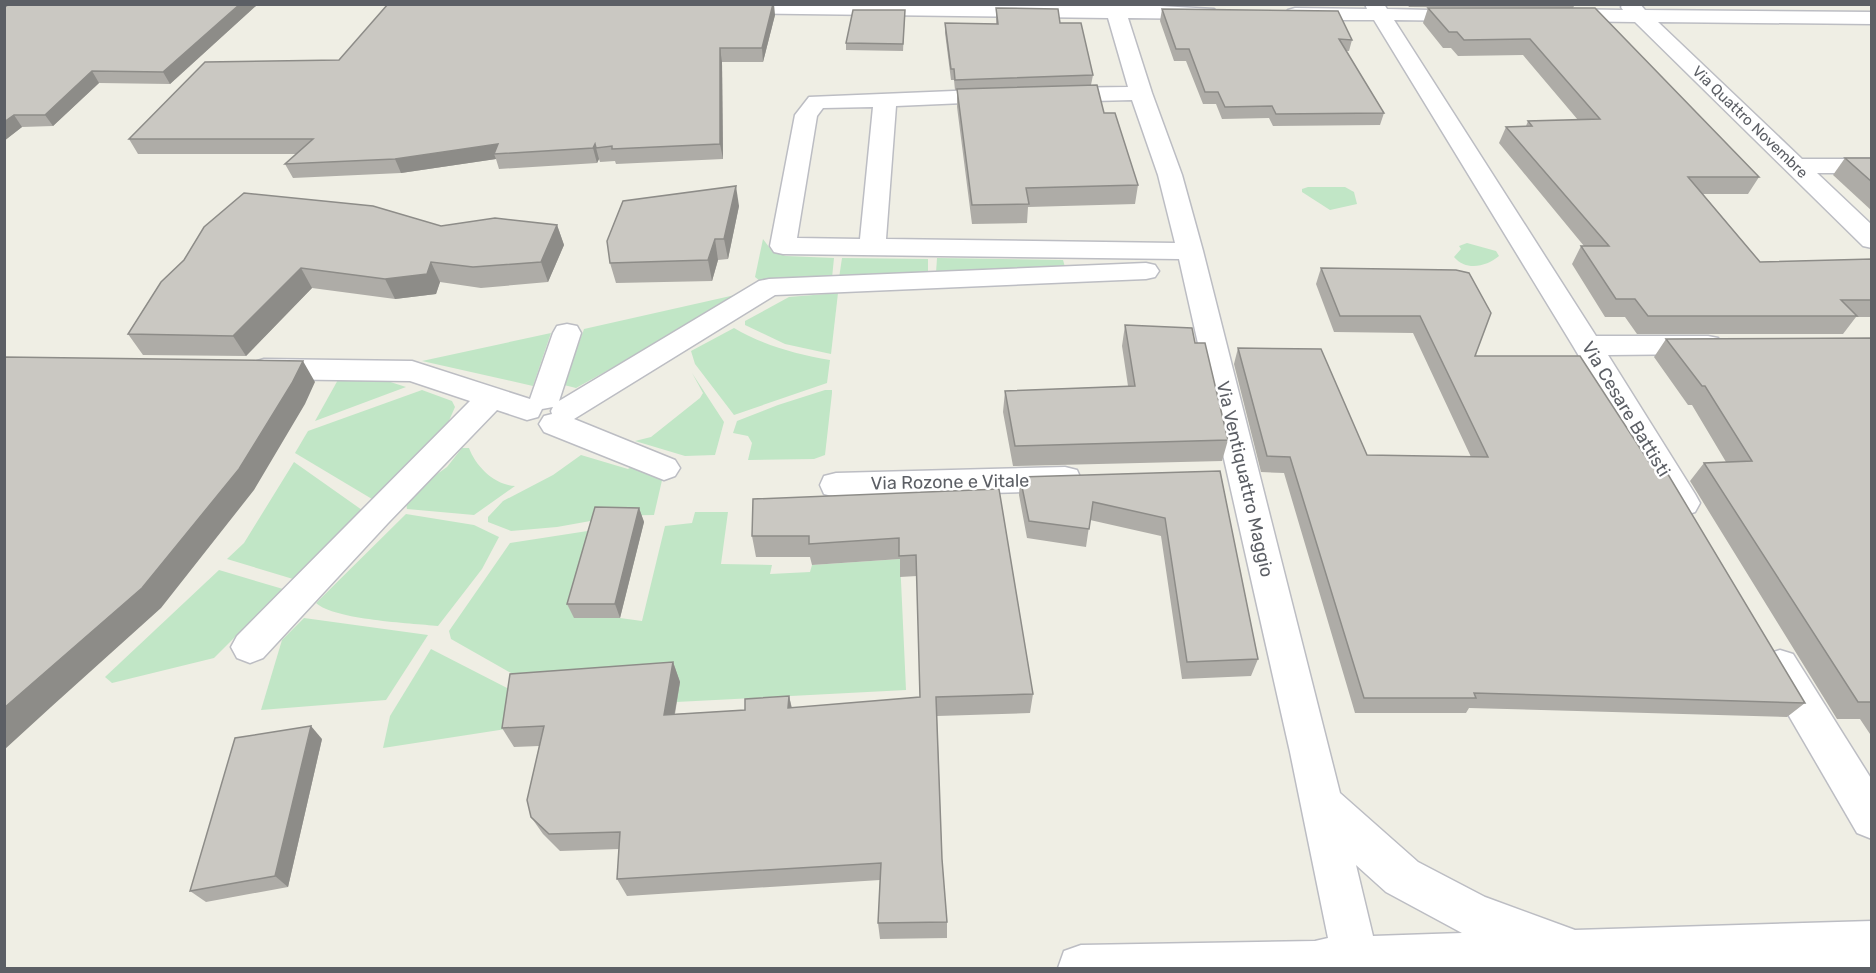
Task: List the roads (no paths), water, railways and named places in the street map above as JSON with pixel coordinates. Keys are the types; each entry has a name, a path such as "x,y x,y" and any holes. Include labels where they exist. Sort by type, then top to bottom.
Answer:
{"street":[{"path":"714,7 1115,8 1231,13"},
{"name":"Via Ventiquattro Maggio","path":"1115,8 1141,93 1170,175 1185,260 1231,475 1321,804 1356,964"},
{"path":"1277,14 1377,10 1486,15"},
{"name":"Via Cesare Battisti","path":"1377,10 1588,346 1696,526"},
{"path":"1533,15 1634,10 1872,18"},
{"name":"Via Quattro Novembre","path":"1634,10 1872,240"},
{"path":"1141,93 817,102 806,115 783,246 872,247 1185,260"},
{"path":"872,247 885,100"},
{"path":"1796,166 1872,166"},
{"path":"548,411 770,287 1185,260"},
{"path":"548,411 567,333"},
{"path":"1588,346 1740,345"},
{"path":"243,369 412,371 492,397 548,411 664,468"},
{"path":"250,647 376,514 492,397"},
{"name":"Via Rozone e Vitale","path":"836,485 1098,478"},
{"path":"1763,637 1872,819"},
{"path":"1321,804 1402,876 1474,916 1580,954"},
{"path":"1080,969 1315,964 1335,960 1356,964 1872,944"}]}
